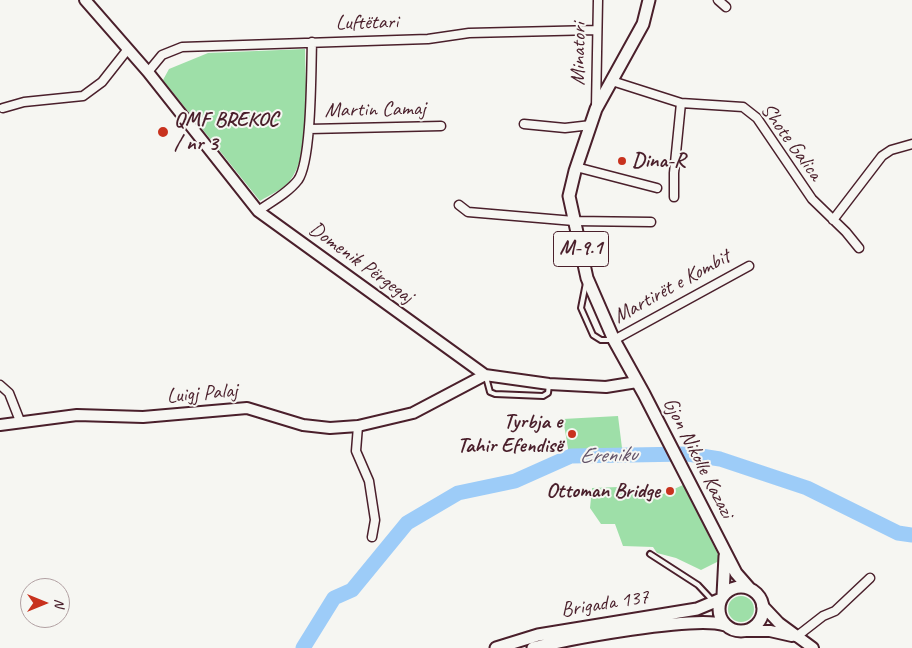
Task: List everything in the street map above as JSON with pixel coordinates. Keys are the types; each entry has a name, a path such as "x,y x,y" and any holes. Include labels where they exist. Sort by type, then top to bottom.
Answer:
{"main road":[{"name":"Domenik Përgegaj","path":"85,0 148,72 258,211 486,375 549,384 606,387 637,382"},
{"name":"Martirët e Kombit","path":"637,382 614,340 587,278 569,196 576,168 596,109 643,24 649,0"},
{"name":"Luigj Palaj","path":"0,425 77,415 144,417 247,408 303,425 330,428 358,426 413,413 486,375"},
{"name":"Gjon Nikolle Kazazi","path":"637,382 724,551"},
{"name":"M-9.1","path":"724,551 739,578 760,598 762,605"},
{"name":"M-9.1","path":"724,551 726,576 719,599 719,613 725,625"},
{"name":"Brigada 137","path":"496,648 538,635 698,609 719,599 735,587 750,589"},
{"path":"762,605 796,637 813,648"},
{"path":"745,631 757,624 763,612 762,605"},
{"name":"Brigada 137","path":"533,648 642,629 700,622 717,622 738,631 745,631"},
{"path":"745,631 770,631 796,637"}],"street":[{"name":"Minatori","path":"596,109 598,0"},
{"path":"718,0 726,7"},
{"name":"Luftëtari","path":"148,72 162,56 182,48 428,39 469,33 596,30"},
{"name":"Martin Camaj","path":"258,211 284,193 299,179 309,129 312,42"},
{"path":"3,108 24,102 83,96 102,82 128,49"},
{"name":"Shote Galica","path":"612,82 682,103 743,107 757,118 812,199 858,248"},
{"path":"674,196 674,173 682,103"},
{"path":"524,124 565,128 591,125"},
{"name":"Martin Camaj","path":"309,129 441,126"},
{"path":"833,220 882,156 890,150 912,144"},
{"path":"576,168 657,188"},
{"path":"459,205 468,212 574,221 652,222"},
{"name":"Martirët e Kombit","path":"614,340 749,266"},
{"path":"0,384 9,393 20,421"},
{"path":"358,426 356,450 369,481 375,520 372,537"},
{"path":"796,637 823,616 835,611 870,578"}],"lane":[{"path":"587,278 581,304 588,325 598,339 614,340"},
{"path":"486,375 489,390 495,394 543,396 548,392 549,384"},
{"path":"650,554 719,599"}],"green space":[{"path":"305,49 306,118 302,154 297,169 289,182 260,201 163,80 169,69 208,53"},
{"path":"618,416 622,448 570,460 563,419"},
{"path":"683,485 721,560 701,570 676,558 657,553 653,547 623,546 615,524 601,524 590,508 592,488 618,487 642,496 654,498"},
{"path":"741,596 750,600 754,609 750,618 741,622 732,618 728,609 732,600"}],"waterway":[{"name":"Ereniku","path":"303,648 334,598 352,590 407,523 458,493 515,481 571,456 688,454 720,459 807,488 898,533 912,535"}],"place":[{"name":"QMF BREKOC / nr 3","path":"163,132"},
{"name":"Dina-R","path":"622,161"},
{"name":"Tyrbja e Tahir Efendisë","path":"572,434"},
{"name":"Ottoman Bridge","path":"670,491"}]}
